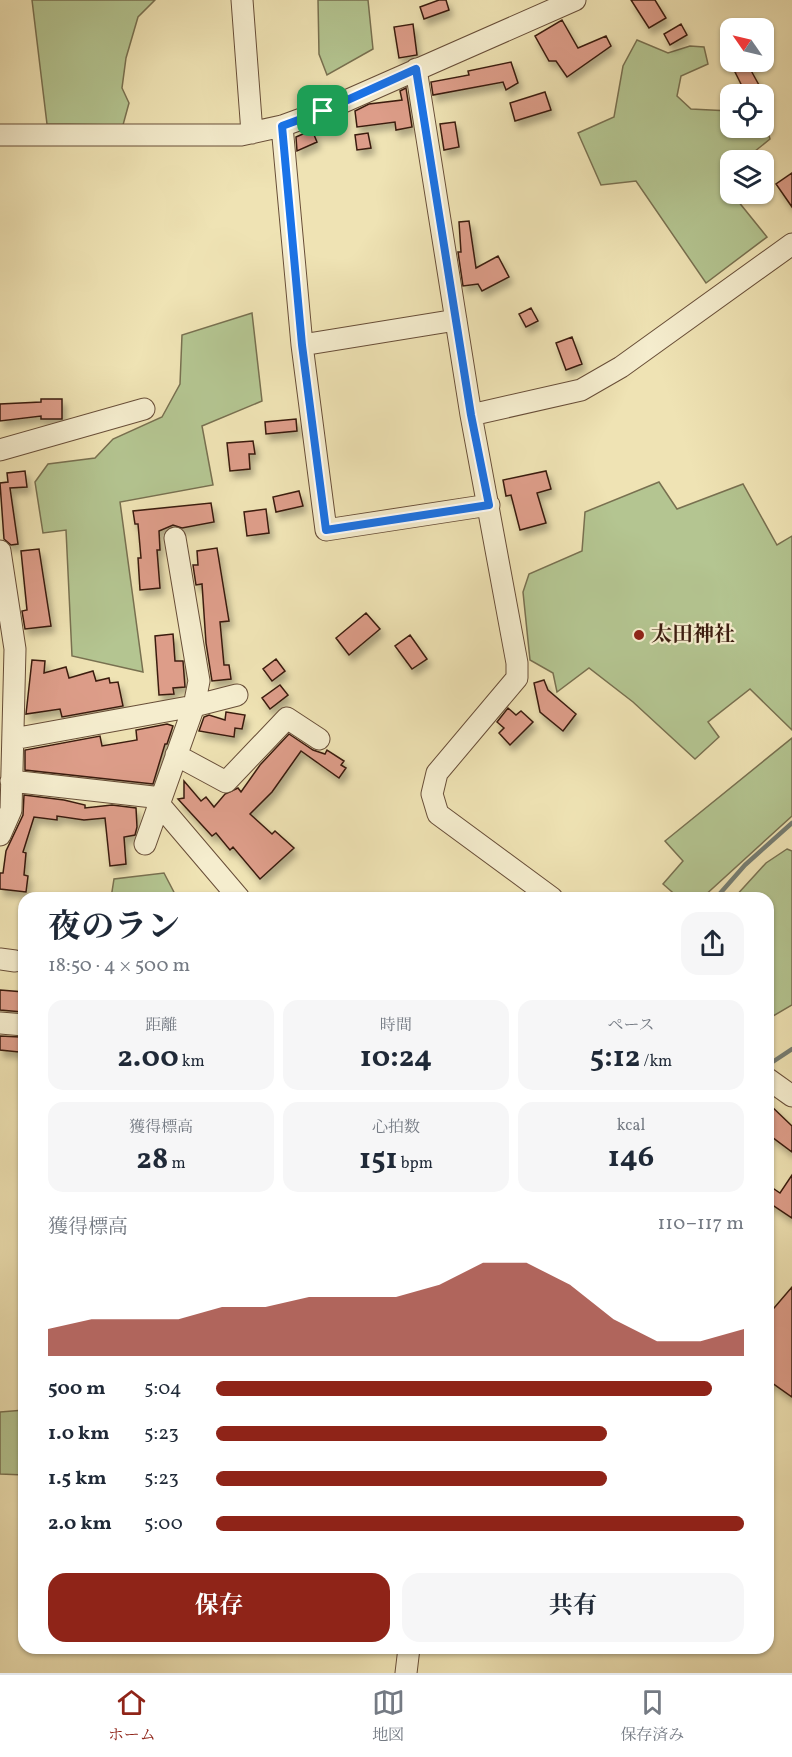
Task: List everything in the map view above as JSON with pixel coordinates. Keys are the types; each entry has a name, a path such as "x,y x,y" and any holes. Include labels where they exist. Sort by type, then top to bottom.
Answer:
{"street":[{"path":"242,0 252,133"},
{"path":"0,135 252,133 282,126 323,111 575,0"},
{"path":"416,69 471,415 517,663 517,678 437,773 432,794 438,814 544,892"},
{"path":"282,126 302,345 326,530 489,505"},
{"path":"471,415 581,390 621,367 792,244"},
{"path":"302,345 456,320"},
{"path":"0,450 144,409"},
{"path":"145,844 194,706 199,681 175,538"},
{"path":"0,835 10,810 12,739 1,557"},
{"path":"12,739 194,706 237,695"},
{"path":"176,755 226,782 287,718 319,739"},
{"path":"11,781 153,797 235,892"},
{"path":"0,1023 18,1024"},
{"path":"406,1673 409,1654"}],"green space":[{"path":"32,0 155,0 138,17 126,58 122,88 129,103 123,125 47,124"},
{"path":"318,0 368,0 373,49 327,75 319,54"},
{"path":"637,40 668,53 690,46 704,47 708,64 681,76 677,96 691,109 720,110 720,138 770,138 756,150 720,150 720,204 740,204 767,237 706,283 636,181 601,185 578,133 614,117 623,66"},
{"path":"252,313 262,401 202,426 213,485 120,502 143,672 72,656 66,530 43,533 35,482 48,464 95,458 113,439 162,417 180,384 182,335"},
{"path":"659,482 677,509 743,484 777,545 792,536 792,730 750,689 708,722 719,737 695,759 633,702 589,668 557,692 553,673 530,660 523,592 529,574 582,551 585,512"},
{"path":"792,738 792,816 709,892 672,892 663,884 683,861 665,841"},
{"path":"787,849 792,851 792,1005 774,1016 774,892 739,892 766,863"},
{"path":"164,873 174,892 112,892 114,879"},
{"path":"18,1410 18,1475 0,1474 0,1412"}],"building":[{"path":"439,0 446,0 449,10 424,19 420,7"},
{"path":"631,0 655,0 666,18 649,28"},
{"path":"562,20 578,48 606,36 611,46 567,77 556,61 549,61 535,36"},
{"path":"413,24 417,55 399,58 394,27"},
{"path":"681,24 687,35 670,45 664,34"},
{"path":"511,62 518,83 506,90 503,82 433,95 431,82 469,75 468,71"},
{"path":"735,72 752,72 758,84 741,84"},
{"path":"406,88 412,127 396,130 395,122 357,127 355,111 369,104 402,100 400,91"},
{"path":"545,92 551,110 515,121 510,103"},
{"path":"455,122 459,147 444,150 440,124"},
{"path":"312,130 317,142 297,151 296,137"},
{"path":"368,133 371,148 357,150 355,135"},
{"path":"792,173 792,207 776,184"},
{"path":"469,221 476,268 498,256 509,277 482,291 478,284 463,286 458,252 461,252 459,222"},
{"path":"531,308 538,321 526,327 519,314"},
{"path":"572,337 582,364 566,370 556,343"},
{"path":"41,399 62,399 62,419 41,419 41,416 0,421 0,404 41,402"},
{"path":"296,419 297,431 266,434 265,422"},
{"path":"253,441 255,454 249,454 250,469 230,471 227,443"},
{"path":"25,471 27,487 10,488 18,544 11,545 4,539 0,483 8,482 7,473"},
{"path":"546,471 551,489 537,493 546,523 520,530 511,495 506,496 503,480"},
{"path":"299,491 303,506 276,512 273,497"},
{"path":"211,503 214,522 182,528 173,525 159,531 160,550 157,550 160,588 140,590 138,558 141,558 138,524 135,524 133,511"},
{"path":"266,509 269,533 247,536 244,512"},
{"path":"217,548 229,621 220,622 224,665 229,665 231,679 212,681 206,643 202,584 196,585 193,565 198,565 197,551"},
{"path":"39,549 51,626 25,629 22,611 27,610 21,551"},
{"path":"366,613 380,629 349,655 336,638"},
{"path":"173,634 175,661 183,661 185,687 173,688 174,694 159,695 155,636"},
{"path":"410,635 427,659 412,669 395,646"},
{"path":"276,659 285,671 272,681 263,669"},
{"path":"32,660 45,661 44,673 66,667 69,678 93,671 96,681 109,678 110,683 118,682 123,706 62,717 60,709 26,714"},
{"path":"544,680 548,690 576,714 563,731 540,712 534,683"},
{"path":"280,685 288,695 270,709 262,698"},
{"path":"508,708 516,715 521,711 533,722 510,745 499,733 504,728 497,722"},
{"path":"226,712 245,715 242,729 235,728 234,737 199,731 204,717 209,715 225,720"},
{"path":"167,724 173,726 153,784 25,770 25,750 100,736 102,746 137,740 136,730"},
{"path":"289,734 313,750 325,754 327,750 344,761 341,765 346,768 339,778 301,751 272,792 250,814 272,834 275,831 294,848 260,879 233,847 230,850 216,833 212,836 178,799 184,798 184,781 201,801 206,797 214,807 225,794 238,788 241,792 260,765"},
{"path":"24,795 64,800 85,805 85,808 112,805 136,808 135,835 124,837 126,864 110,866 105,818 84,820 57,816 57,820 34,817 23,852 26,853 24,875 28,876 26,892 0,889 0,873 3,873 6,851 23,815"},
{"path":"0,990 18,992 18,1012 0,1010"},
{"path":"0,1036 18,1037 18,1052 0,1050"},
{"path":"774,1109 792,1126 792,1152 774,1138"},
{"path":"792,1175 792,1218 774,1206 774,1189 780,1193"},
{"path":"792,1287 792,1397 774,1384 774,1308"}],"waterway":[{"path":"721,892 745,865 792,823"},
{"path":"774,1061 792,1049"}],"place":[{"name":"太田神社","path":"639,635"}],"route":[{"path":"416,69 471,415 489,505 326,530 302,345 282,126 323,111 416,69"}]}
